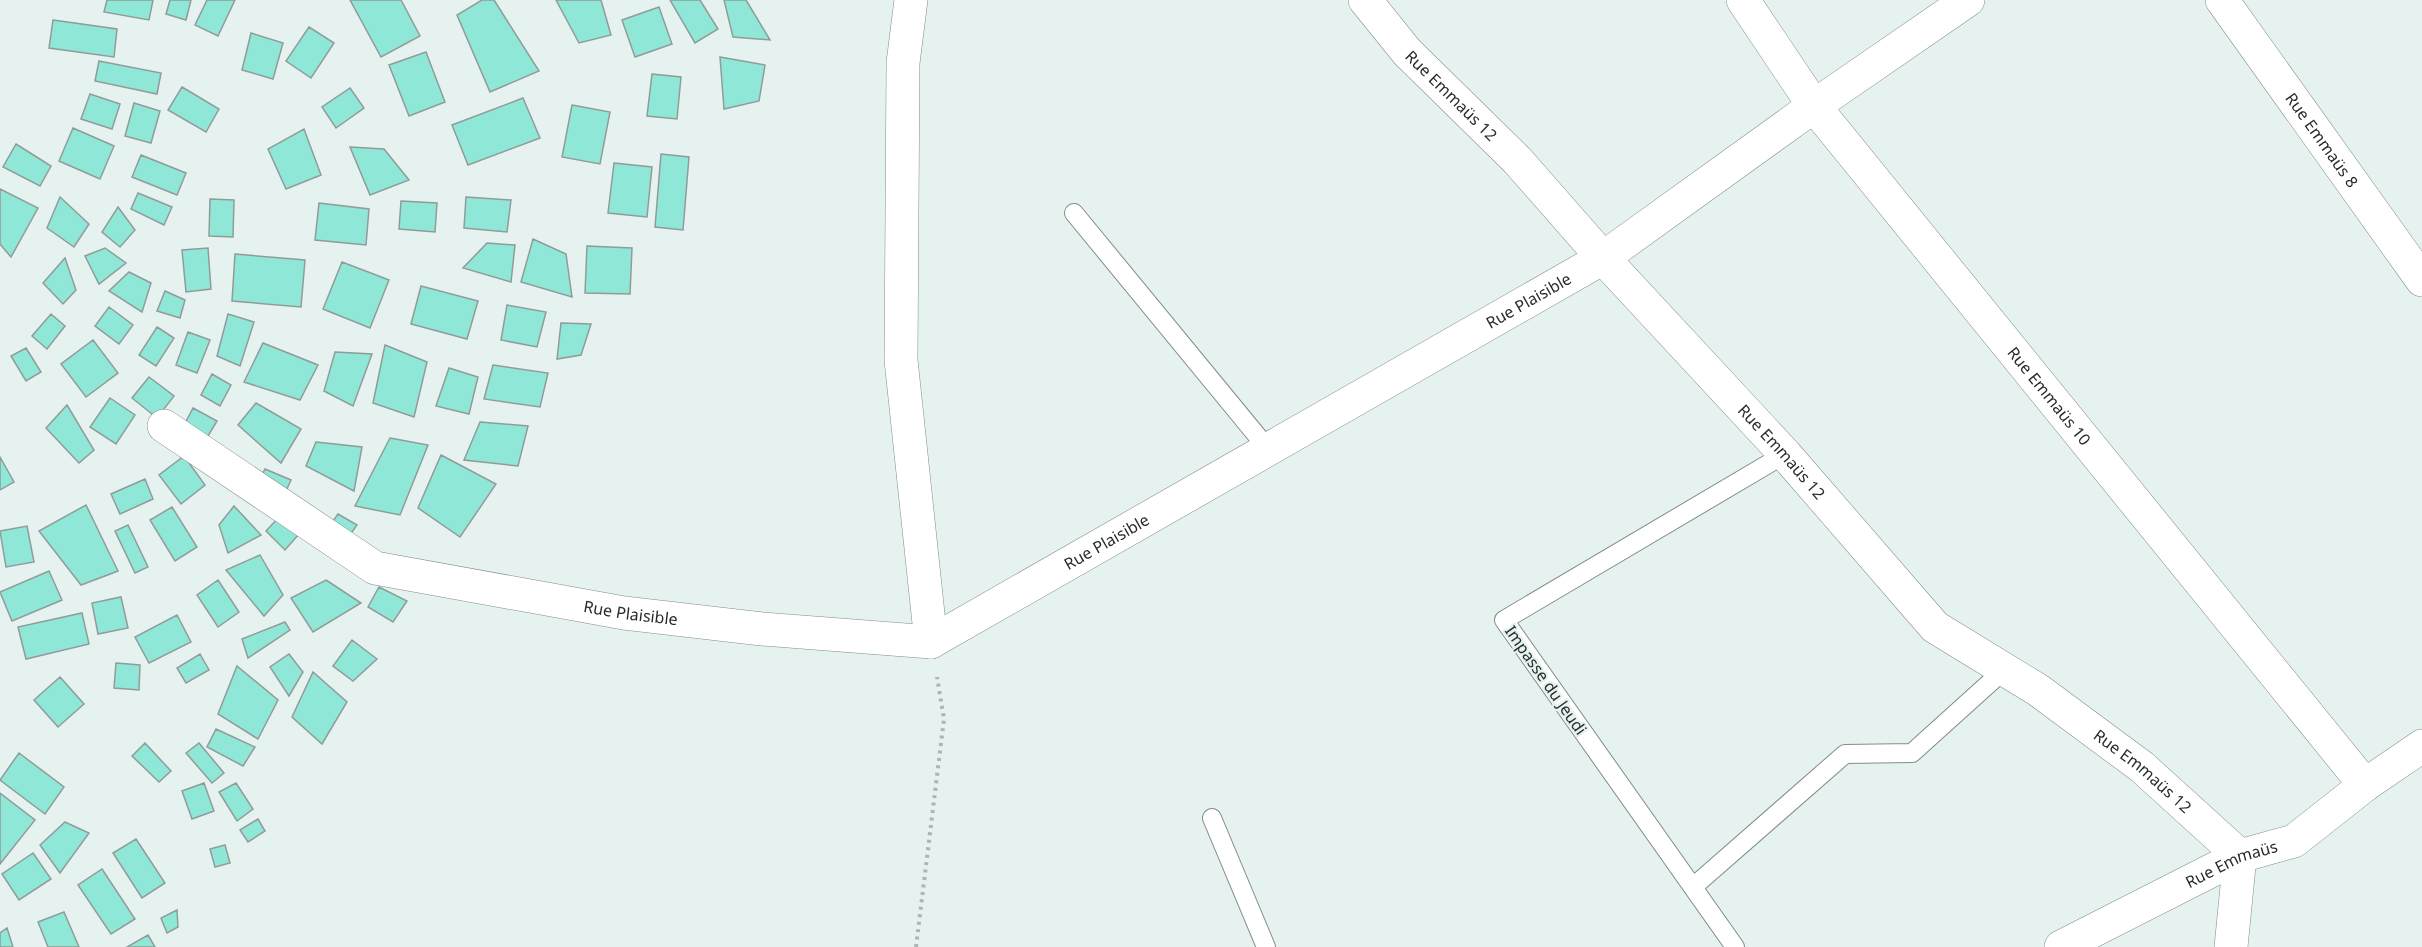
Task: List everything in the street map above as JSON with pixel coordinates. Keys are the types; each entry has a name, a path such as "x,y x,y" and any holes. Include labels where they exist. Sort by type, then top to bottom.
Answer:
{"street":[{"path":"910,0 903,63 901,360 931,642"},
{"name":"Rue Emmaüs 10","path":"1743,0 1814,106 2366,785"},
{"name":"Rue Plaisible","path":"164,426 375,568 624,613 762,629 931,642 1603,258 1814,106 1968,0"},
{"name":"Rue Emmaüs 8","path":"2222,0 2422,280"},
{"name":"Rue Emmaüs 12","path":"1363,1 1407,52 1517,160 1603,258 1785,454 1935,627 2038,690 2142,767 2240,856"},
{"name":"Rue Emmaüs","path":"2061,947 2240,856 2294,841 2366,785 2422,746"},
{"path":"2231,947 2240,856"}],"lane":[{"path":"1074,213 1268,449"},
{"name":"Impasse du Jeudi","path":"1735,947 1504,620 1785,454"},
{"path":"1692,887 1845,754 1912,753 2004,670"},
{"path":"1212,818 1266,947"}],"path":[{"path":"916,947 944,719 931,642"}],"building":[{"path":"107,0 153,0 149,20 104,12"},
{"path":"170,0 191,0 186,20 166,14"},
{"path":"207,0 235,0 218,36 195,25"},
{"path":"350,0 401,0 420,36 381,57"},
{"path":"482,0 494,0 539,71 490,92 457,15"},
{"path":"556,0 601,0 611,35 579,43"},
{"path":"670,0 700,0 718,29 695,43"},
{"path":"724,0 746,0 770,40 733,37"},
{"path":"659,7 672,44 635,57 622,20"},
{"path":"53,20 117,29 114,57 49,48"},
{"path":"309,27 334,43 311,78 286,61"},
{"path":"251,33 283,43 273,79 242,70"},
{"path":"426,52 445,102 409,116 389,65"},
{"path":"720,57 765,65 759,101 724,109"},
{"path":"99,61 161,73 157,94 95,81"},
{"path":"652,74 681,77 677,119 647,116"},
{"path":"182,87 219,109 206,132 168,110"},
{"path":"350,88 364,108 336,128 322,107"},
{"path":"90,94 120,104 112,129 81,119"},
{"path":"523,98 540,138 468,165 452,125"},
{"path":"134,103 160,111 151,143 125,136"},
{"path":"572,105 610,112 600,164 562,157"},
{"path":"73,128 114,146 100,179 59,161"},
{"path":"304,129 321,175 286,189 268,149"},
{"path":"16,144 51,166 40,186 3,167"},
{"path":"350,147 384,149 409,180 370,195"},
{"path":"661,154 689,157 683,230 655,227"},
{"path":"141,155 186,173 177,195 132,177"},
{"path":"614,163 652,167 647,217 608,213"},
{"path":"0,189 38,208 11,257 0,244"},
{"path":"138,193 172,207 164,225 131,209"},
{"path":"60,197 89,224 74,247 47,228"},
{"path":"466,197 511,200 507,232 464,228"},
{"path":"210,199 234,200 233,237 209,236"},
{"path":"401,201 437,203 435,232 399,229"},
{"path":"319,203 369,209 366,245 315,240"},
{"path":"118,207 135,230 120,247 102,232"},
{"path":"533,239 566,254 572,297 521,282"},
{"path":"487,243 515,245 511,282 463,268"},
{"path":"587,246 632,248 630,294 585,293"},
{"path":"105,248 126,263 99,284 85,256"},
{"path":"208,248 211,289 186,292 182,250"},
{"path":"235,254 305,260 301,307 232,301"},
{"path":"65,258 76,290 63,304 43,283"},
{"path":"342,262 389,280 370,328 323,309"},
{"path":"129,272 151,283 142,312 109,291"},
{"path":"421,286 478,301 467,339 411,324"},
{"path":"165,291 185,300 180,318 157,311"},
{"path":"507,305 546,312 537,347 501,340"},
{"path":"109,307 133,325 119,344 95,326"},
{"path":"51,314 65,326 47,349 32,336"},
{"path":"228,314 254,322 240,366 217,356"},
{"path":"561,323 591,324 581,355 557,359"},
{"path":"157,327 174,338 156,366 139,355"},
{"path":"188,332 210,340 197,373 176,365"},
{"path":"93,340 118,373 86,397 61,364"},
{"path":"263,343 318,365 300,400 244,382"},
{"path":"385,345 427,362 414,417 373,403"},
{"path":"26,348 41,372 26,381 11,356"},
{"path":"335,352 372,354 353,406 324,391"},
{"path":"493,365 548,373 540,407 484,399"},
{"path":"449,368 478,377 469,414 436,406"},
{"path":"212,374 231,385 220,406 201,395"},
{"path":"149,377 174,396 157,418 132,398"},
{"path":"110,398 135,415 116,444 90,427"},
{"path":"256,403 301,429 281,463 238,425"},
{"path":"67,405 94,450 79,463 46,428"},
{"path":"193,408 217,421 205,441 182,429"},
{"path":"480,422 528,426 518,466 464,460"},
{"path":"390,438 428,445 400,515 355,506"},
{"path":"316,442 362,447 354,491 306,466"},
{"path":"441,455 496,484 460,537 418,508"},
{"path":"184,456 205,485 181,504 159,475"},
{"path":"0,457 14,482 0,490"},
{"path":"265,469 291,480 286,491 260,479"},
{"path":"145,479 153,499 120,514 111,494"},
{"path":"86,505 118,571 81,585 39,531"},
{"path":"234,506 261,535 228,553 219,525"},
{"path":"172,507 197,547 175,561 150,520"},
{"path":"338,514 357,525 350,535 333,521"},
{"path":"280,516 299,534 285,550 266,531"},
{"path":"128,525 148,567 135,573 115,531"},
{"path":"27,526 34,562 6,567 0,531"},
{"path":"260,555 283,595 264,616 226,570"},
{"path":"49,571 62,600 12,621 0,592"},
{"path":"218,580 239,612 218,627 197,595"},
{"path":"326,580 361,603 313,632 291,598"},
{"path":"379,587 407,601 393,622 368,607"},
{"path":"121,597 128,628 98,634 92,603"},
{"path":"82,613 89,644 26,659 18,627"},
{"path":"177,615 191,642 149,663 135,637"},
{"path":"285,622 290,630 248,658 242,639"},
{"path":"352,640 377,659 353,681 333,666"},
{"path":"200,654 209,670 186,683 177,668"},
{"path":"289,654 303,672 289,696 270,667"},
{"path":"116,663 140,665 139,690 114,688"},
{"path":"237,666 278,700 258,739 218,714"},
{"path":"313,672 347,702 322,744 292,717"},
{"path":"60,677 84,704 58,727 34,700"},
{"path":"216,729 255,747 243,766 207,747"},
{"path":"145,743 171,771 159,782 132,756"},
{"path":"199,743 224,773 212,783 186,753"},
{"path":"19,753 64,787 45,814 0,780"},
{"path":"204,783 214,811 192,819 182,791"},
{"path":"236,783 253,809 237,821 219,792"},
{"path":"0,793 35,820 0,864"},
{"path":"258,819 265,831 248,842 240,830"},
{"path":"65,822 89,833 60,873 40,845"},
{"path":"136,839 165,883 142,898 113,853"},
{"path":"225,845 230,863 215,867 210,849"},
{"path":"33,853 51,879 19,900 2,874"},
{"path":"102,869 135,919 111,934 78,885"},
{"path":"177,910 178,927 167,933 161,918"},
{"path":"64,912 79,947 48,947 38,922"},
{"path":"7,928 13,947 0,947 0,933"},
{"path":"148,935 155,947 127,947"}]}
